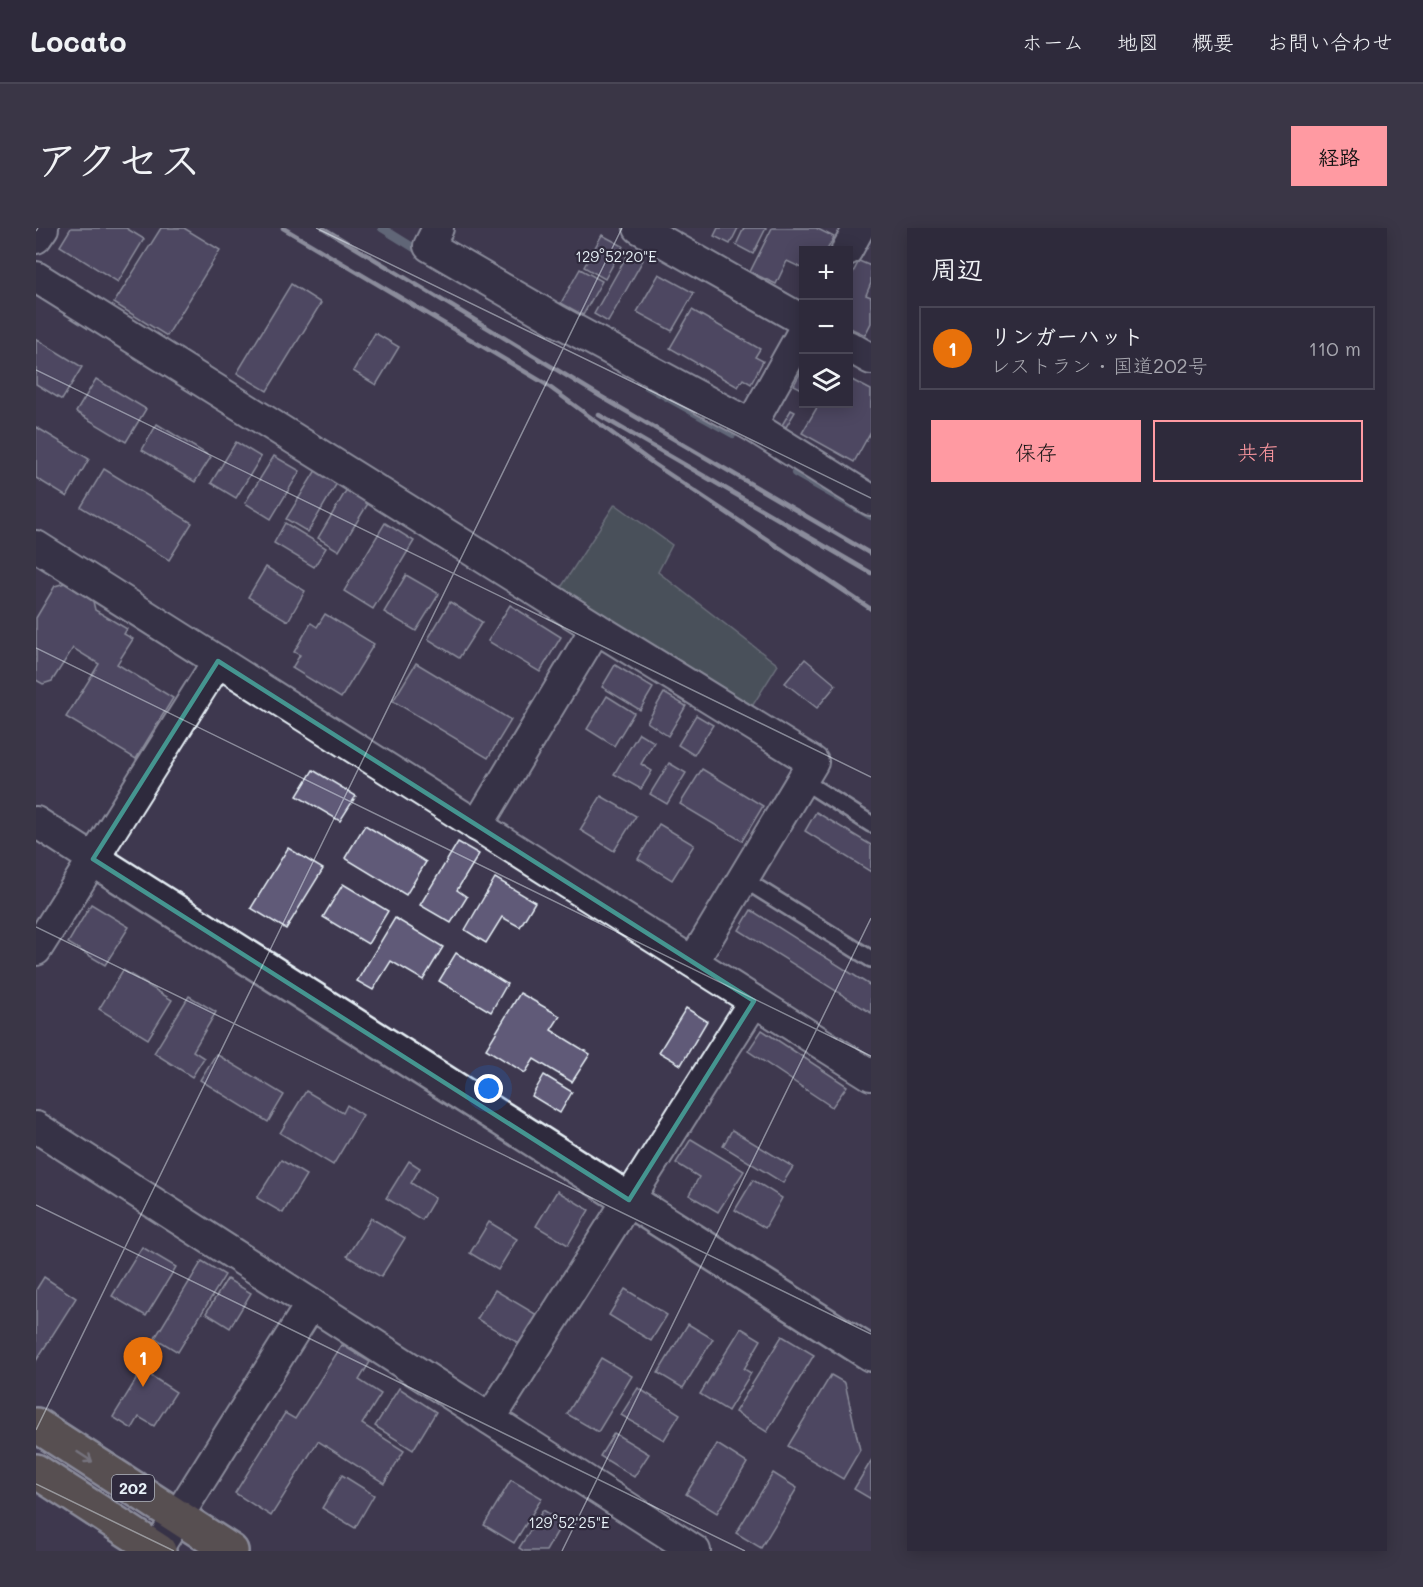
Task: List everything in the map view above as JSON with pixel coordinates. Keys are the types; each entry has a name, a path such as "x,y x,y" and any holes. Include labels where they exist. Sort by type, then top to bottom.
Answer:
{"highway":[{"name":"202","path":"36,1425 231,1551"},
{"name":"202","path":"36,1471 158,1551"}],"street":[{"path":"36,238 43,228"},
{"path":"438,228 429,246 558,321 751,425 871,500"},
{"path":"639,228 799,318"},
{"path":"849,246 859,228"},
{"path":"36,277 813,762 693,962"},
{"path":"751,425 799,339"},
{"path":"853,348 871,359"},
{"path":"36,546 871,1075"},
{"path":"477,826 596,628"},
{"path":"36,950 218,661"},
{"path":"36,822 871,1354"},
{"path":"490,1419 754,1001"},
{"path":"36,1127 695,1551"},
{"path":"158,1551 311,1304"}],"lane":[{"path":"802,780 871,824"},
{"path":"743,879 871,959"}],"highlighted area":[{"path":"218,661 754,1001 629,1200 93,859"}],"green space":[{"path":"615,504 672,545 658,572 778,665 751,708 560,589"}],"building":[{"path":"71,228 126,228 144,239 118,282 60,246"},
{"path":"161,228 184,228 220,250 167,336 114,303"},
{"path":"718,228 738,228 730,244 714,236"},
{"path":"744,228 766,228 753,254 736,245"},
{"path":"772,228 816,228 834,237 829,246 799,246 799,267 787,261 776,284 750,272"},
{"path":"602,235 623,246 605,279 584,267"},
{"path":"629,252 643,260 608,322 594,314"},
{"path":"859,261 871,266 871,283 866,295 871,297 871,323 865,335 853,329 853,272"},
{"path":"580,269 602,281 583,315 561,303"},
{"path":"659,274 694,293 672,331 637,312"},
{"path":"291,284 321,303 267,391 237,373"},
{"path":"692,310 760,349 755,357 763,361 751,384 743,379 738,387 670,348"},
{"path":"375,333 399,347 376,385 353,371"},
{"path":"36,339 82,367 62,400 36,384"},
{"path":"799,376 799,388 794,385"},
{"path":"96,379 146,409 126,442 76,412"},
{"path":"853,381 871,390 871,431 854,462 802,433 817,408 853,408"},
{"path":"791,410 795,412 786,427 782,425"},
{"path":"157,424 211,457 195,482 142,450"},
{"path":"36,427 89,459 67,497 36,478"},
{"path":"236,442 261,457 236,498 211,483"},
{"path":"274,456 300,471 271,519 245,503"},
{"path":"104,469 192,523 169,560 81,507"},
{"path":"316,470 337,483 308,532 286,519"},
{"path":"347,489 369,502 339,551 318,538"},
{"path":"285,523 326,548 314,567 274,543"},
{"path":"385,523 414,541 373,609 344,591"},
{"path":"266,567 305,591 288,621 248,597"},
{"path":"406,575 439,594 416,631 384,612"},
{"path":"65,583 93,601 95,610 127,629 124,634 133,639 117,664 173,698 136,759 66,717 99,664 73,648 52,681 43,684 36,680 36,618 55,586"},
{"path":"450,602 482,622 459,658 428,639"},
{"path":"510,605 561,637 540,672 488,641"},
{"path":"325,614 374,644 341,698 292,668 300,655 294,652 311,623 317,627"},
{"path":"805,659 836,685 817,708 785,683"},
{"path":"416,663 511,720 488,758 393,701"},
{"path":"615,665 653,688 640,710 602,687"},
{"path":"664,693 686,706 668,736 647,722"},
{"path":"607,696 634,713 614,746 587,729"},
{"path":"696,715 713,725 694,755 678,745"},
{"path":"639,733 654,742 641,764 652,771 641,789 614,774"},
{"path":"669,763 686,773 667,804 650,794"},
{"path":"702,769 763,806 742,841 680,804"},
{"path":"313,770 356,796 340,821 297,796"},
{"path":"601,796 636,816 614,851 580,830"},
{"path":"816,812 871,845 871,872 805,831"},
{"path":"659,824 694,845 672,880 638,859"},
{"path":"365,825 426,862 406,895 345,858"},
{"path":"458,842 479,854 457,890 467,897 451,923 420,905"},
{"path":"288,848 323,869 286,929 251,908"},
{"path":"495,878 535,902 520,927 502,917 486,943 465,930"},
{"path":"343,884 388,911 368,944 323,917"},
{"path":"91,904 129,927 105,965 68,943"},
{"path":"751,910 871,986 871,1013 739,930"},
{"path":"395,918 443,947 423,980 391,961 373,990 357,981"},
{"path":"456,953 507,984 491,1012 439,981"},
{"path":"123,970 172,1000 148,1039 99,1009"},
{"path":"520,993 560,1016 551,1030 590,1054 572,1082 534,1059 525,1073 486,1049"},
{"path":"189,996 216,1012 193,1051 204,1058 192,1077 154,1053"},
{"path":"686,1008 707,1021 681,1065 659,1052"},
{"path":"762,1030 847,1086 832,1107 748,1051"},
{"path":"216,1054 284,1095 268,1122 200,1080"},
{"path":"544,1075 572,1092 560,1113 532,1096"},
{"path":"306,1091 343,1113 347,1105 363,1115 333,1165 280,1133"},
{"path":"732,1130 793,1167 783,1183 723,1146"},
{"path":"691,1139 744,1171 718,1212 689,1195 699,1177 676,1163"},
{"path":"281,1160 306,1175 283,1213 257,1198"},
{"path":"409,1161 420,1168 411,1183 435,1198 422,1220 386,1198"},
{"path":"753,1180 782,1198 765,1228 735,1210"},
{"path":"557,1191 589,1210 568,1245 536,1226"},
{"path":"371,1218 405,1238 381,1277 347,1256"},
{"path":"489,1222 517,1239 498,1270 470,1253"},
{"path":"142,1247 176,1267 146,1316 112,1296"},
{"path":"202,1261 225,1275 178,1352 155,1338"},
{"path":"44,1277 76,1298 36,1361 36,1290"},
{"path":"227,1279 251,1293 230,1328 206,1313"},
{"path":"625,1289 667,1315 651,1341 609,1315"},
{"path":"495,1290 537,1315 520,1344 477,1319"},
{"path":"688,1324 713,1339 683,1388 658,1373"},
{"path":"741,1328 761,1340 744,1369 751,1373 728,1411 700,1394"},
{"path":"782,1336 814,1355 767,1432 735,1412"},
{"path":"342,1345 370,1362 359,1380 381,1394 362,1424 404,1451 384,1483 318,1441 271,1516 235,1493 285,1413 295,1419"},
{"path":"601,1358 632,1376 598,1432 567,1414"},
{"path":"142,1370 176,1392 154,1426 139,1417 132,1429 113,1417"},
{"path":"831,1375 845,1383 860,1450 843,1479 788,1446"},
{"path":"399,1388 436,1412 413,1450 375,1426"},
{"path":"638,1388 680,1414 664,1440 621,1415"},
{"path":"614,1433 649,1454 634,1477 600,1456"},
{"path":"717,1444 747,1463 717,1513 686,1494"},
{"path":"871,1461 871,1499 854,1489"},
{"path":"773,1473 797,1488 761,1548 736,1533"},
{"path":"342,1475 374,1495 355,1528 322,1508"},
{"path":"511,1480 542,1498 514,1543 484,1525"},
{"path":"543,1510 563,1522 546,1551 524,1551 519,1548"}],"waterway":[{"path":"382,228 424,254"},
{"path":"647,386 733,434"},
{"path":"795,473 871,516"}],"railway":[{"path":"283,228 544,383 654,464 871,609"},
{"path":"323,228 600,396 871,554"},
{"path":"599,415 871,573"}],"place":[{"name":"リンガーハット","path":"143,1387"}]}
